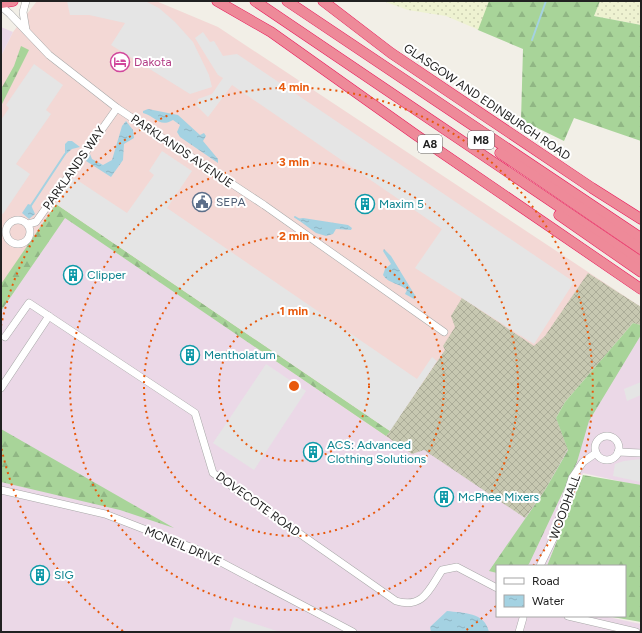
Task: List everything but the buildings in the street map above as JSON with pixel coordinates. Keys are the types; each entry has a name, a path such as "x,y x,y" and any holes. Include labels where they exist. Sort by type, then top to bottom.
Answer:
{"highway":[{"path":"1,3 13,1"},
{"name":"A8","path":"217,1 270,32 416,135 641,289"},
{"name":"M8","path":"255,1 405,104 641,262"},
{"name":"M8","path":"287,1 641,238"},
{"name":"GLASGOW AND EDINBURGH ROAD","path":"323,1 397,58 641,219"},
{"name":"M8","path":"325,27 495,149 641,249"},
{"name":"M8","path":"405,104 641,272"}],"street":[{"path":"26,1 23,12 26,30"},
{"name":"PARKLANDS AVENUE","path":"1,6 49,55 117,108 264,205 444,332"},
{"name":"PARKLANDS WAY","path":"28,224 36,222 117,108"},
{"name":"DOVECOTE ROAD","path":"5,337 29,303 195,413 213,473 396,602 407,604 415,603 425,596 442,570 457,567 496,587"},
{"path":"1,388 49,316"},
{"name":"WOODHALL","path":"540,565 553,539 572,478 583,462 596,453 596,442 605,436 610,436 616,441 618,452"},
{"path":"596,453 600,457 607,459 614,456 618,452 641,452"},
{"name":"MCNEIL DRIVE","path":"1,490 105,514 198,550 353,632"},
{"path":"519,632 521,617"},
{"path":"572,617 636,632"}],"shaded area":[{"path":"37,1 156,1 218,27 641,307 641,325 633,323 412,454 65,218 1,311 1,56 13,32"},
{"path":"67,1 145,1 159,8 175,22 193,42 209,75 212,87 190,94 111,45 125,23 89,15 70,15"},
{"path":"383,1 490,1 479,30 446,16 408,10"},
{"path":"600,1 641,1 641,25 594,16"},
{"path":"1,27 13,32 1,56"},
{"path":"203,32 210,42 214,41 223,56 237,54 574,282 534,344 415,268 442,229 232,85 208,117 197,106 198,99 212,94 223,78 218,75 195,38"},
{"path":"34,64 63,85 46,110 51,114 16,164 30,174 3,214 1,213 1,120 9,108 6,105"},
{"path":"162,151 192,171 167,208 417,379 432,357 437,361 390,431 56,204 74,178 127,213 154,175 149,171"},
{"path":"65,217 412,454 424,449 525,518 556,418 641,325 641,486 583,473 547,565 496,565 496,617 608,617 641,624 641,632 1,632 1,311"},
{"path":"588,273 641,307 641,325 633,323 565,402 556,418 568,449 545,490 525,518 424,450 412,454 386,436 445,350 443,346 455,327 451,316 462,298 534,346 545,336"},
{"path":"266,364 306,391 254,470 213,443"},
{"path":"641,382 641,395 627,401 624,389"},
{"path":"641,459 641,482 613,476 615,464 624,461"},
{"path":"234,617 280,632 229,632"}],"green space":[{"path":"489,1 600,1 594,16 641,25 641,141 574,118 564,141 521,120 523,49 478,30"},
{"path":"21,46 29,50 1,106 1,89 14,66"},
{"path":"56,204 390,431 386,436 65,218 1,311 1,284"},
{"path":"633,323 641,325 641,335 589,421 577,462 529,564 496,565 496,573 489,571 545,490 568,450 556,418 565,402"},
{"path":"1,429 174,528 120,510 1,482"},
{"path":"583,475 641,485 641,622 613,617 626,617 626,565 547,565"}],"water":[{"path":"148,109 178,115 200,135 204,133 206,136 203,141 218,159 218,163 180,137 177,132 180,125 173,120 164,123 143,113 143,111"},
{"path":"126,121 133,130 134,138 124,144 123,160 111,177 86,161 90,154 92,159 103,165 112,160 122,126"},
{"path":"68,141 72,141 80,147 72,149 65,155 65,144"},
{"path":"28,204 31,205 35,214 29,219 22,213"},
{"path":"303,218 348,225 352,228 351,230 336,229 333,234 326,236 316,233 297,219"},
{"path":"384,249 391,256 416,297 414,299 405,294 407,290 388,280 383,275 385,269 391,264 383,251"},
{"path":"447,611 466,613 478,617 487,625 489,632 431,632 430,627"}],"waterway":[{"path":"532,40 546,1"},
{"path":"30,207 65,154"},
{"path":"295,217 300,220"}],"place":[{"name":"Dakota","path":"120,62"},
{"name":"SEPA","path":"202,202"},
{"name":"Maxim 5","path":"365,204"},
{"name":"Clipper","path":"73,275"},
{"name":"Mentholatum","path":"190,355"},
{"name":"ACS: Advanced Clothing Solutions","path":"313,452"},
{"name":"McPhee Mixers","path":"444,497"},
{"name":"SIG","path":"40,575"}]}
